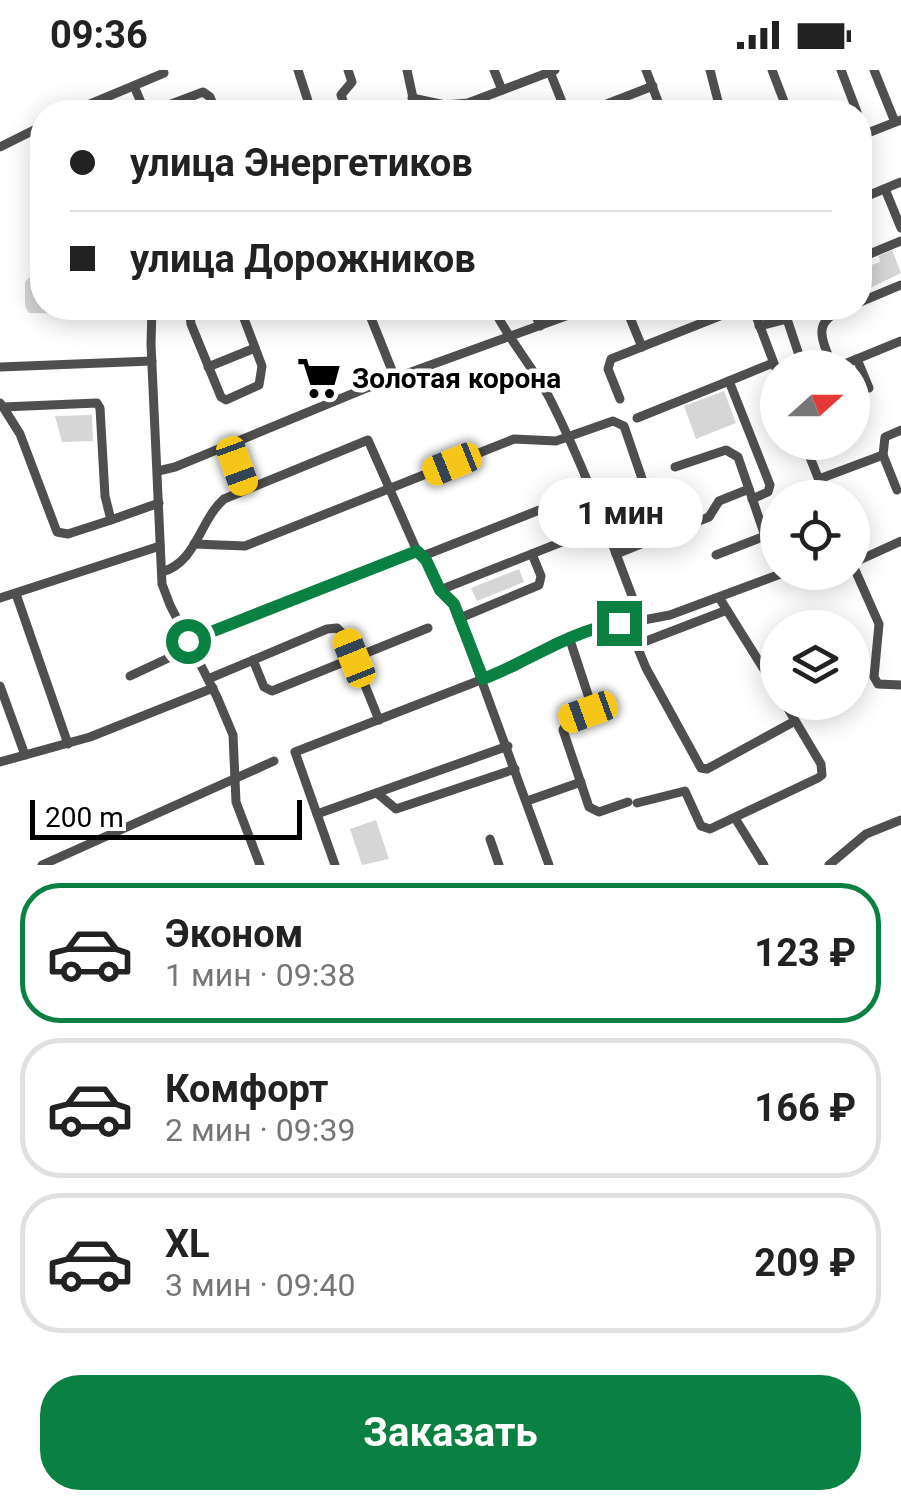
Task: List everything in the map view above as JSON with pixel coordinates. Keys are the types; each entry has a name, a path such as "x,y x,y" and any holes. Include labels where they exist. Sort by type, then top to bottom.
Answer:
{"street":[{"path":"298,70 307,100"},
{"path":"342,100 340,94 352,82 348,70"},
{"path":"407,70 412,98 421,100"},
{"path":"494,70 502,90"},
{"path":"646,70 657,100"},
{"path":"710,70 718,100"},
{"path":"772,70 783,100"},
{"path":"841,70 852,100"},
{"path":"872,131 898,121 874,70"},
{"path":"484,100 552,71 562,100"},
{"path":"100,100 164,73"},
{"path":"134,86 141,100"},
{"path":"616,100 652,86"},
{"path":"181,100 204,92 211,100"},
{"path":"0,146 30,132"},
{"path":"872,194 901,182"},
{"path":"886,188 901,228"},
{"path":"872,253 901,241"},
{"path":"872,297 901,286"},
{"path":"152,320 162,572 170,605 233,735 239,817 260,865"},
{"path":"190,320 223,399 257,388 262,366 245,320"},
{"path":"371,320 395,378"},
{"path":"499,320 541,383 568,437 640,620"},
{"path":"538,320 540,326"},
{"path":"158,471 556,320"},
{"path":"631,320 642,347"},
{"path":"620,399 608,362 710,320"},
{"path":"757,320 768,350"},
{"path":"759,326 783,320"},
{"path":"787,320 797,350"},
{"path":"826,320 822,336 827,350"},
{"path":"870,355 900,346"},
{"path":"208,367 256,348"},
{"path":"0,367 152,361"},
{"path":"636,418 760,368"},
{"path":"616,554 709,518 719,501 768,492 770,485 728,381"},
{"path":"111,520 105,496 99,405 2,405 20,434 57,532 68,534 111,520 159,503"},
{"path":"194,544 245,546 514,438 551,442 613,421 624,426 662,537"},
{"path":"896,490 883,454 885,438 901,430"},
{"path":"162,572 179,565 218,504 245,488 368,440 420,554 460,618 549,865"},
{"path":"229,444 245,488"},
{"path":"675,468 726,450 738,457 760,521"},
{"path":"811,460 819,480 883,454"},
{"path":"130,676 190,644 552,505"},
{"path":"440,590 604,525"},
{"path":"716,555 760,538"},
{"path":"870,555 901,541"},
{"path":"0,598 160,546"},
{"path":"460,618 539,585 532,554"},
{"path":"335,865 296,752 514,667 569,637 686,611 760,583"},
{"path":"864,590 879,624 874,678 878,684 901,685"},
{"path":"16,594 68,744"},
{"path":"720,599 760,663"},
{"path":"636,645 727,610"},
{"path":"686,611 690,622"},
{"path":"569,637 592,701 588,712 568,720 563,730 592,811 684,790 702,828 710,829 822,775 822,764 795,721 755,745 701,768 626,622"},
{"path":"0,762 68,744 332,628 342,632 379,720"},
{"path":"253,660 269,692 428,628"},
{"path":"0,686 5,713 26,755"},
{"path":"316,814 508,746"},
{"path":"42,865 274,761"},
{"path":"466,761 474,783"},
{"path":"376,793 396,810 516,769"},
{"path":"527,801 581,782"},
{"path":"736,818 764,865"},
{"path":"829,865 866,834 901,820"},
{"path":"490,839 500,865"}],"shaded area":[{"path":"892,250 901,273 872,287 872,265 880,262 879,256"},
{"path":"30,277 30,313 25,306 25,282"},
{"path":"724,391 736,423 696,439 684,406"},
{"path":"92,415 93,441 62,442 55,416"},
{"path":"519,569 524,582 477,601 471,588"},
{"path":"376,820 389,859 362,865 350,829"}],"place":[{"name":"Золотая корона","path":"319,378"}],"route":[{"path":"188,641 417,551 426,560 440,590 452,600 483,679 569,637 619,623"}]}
